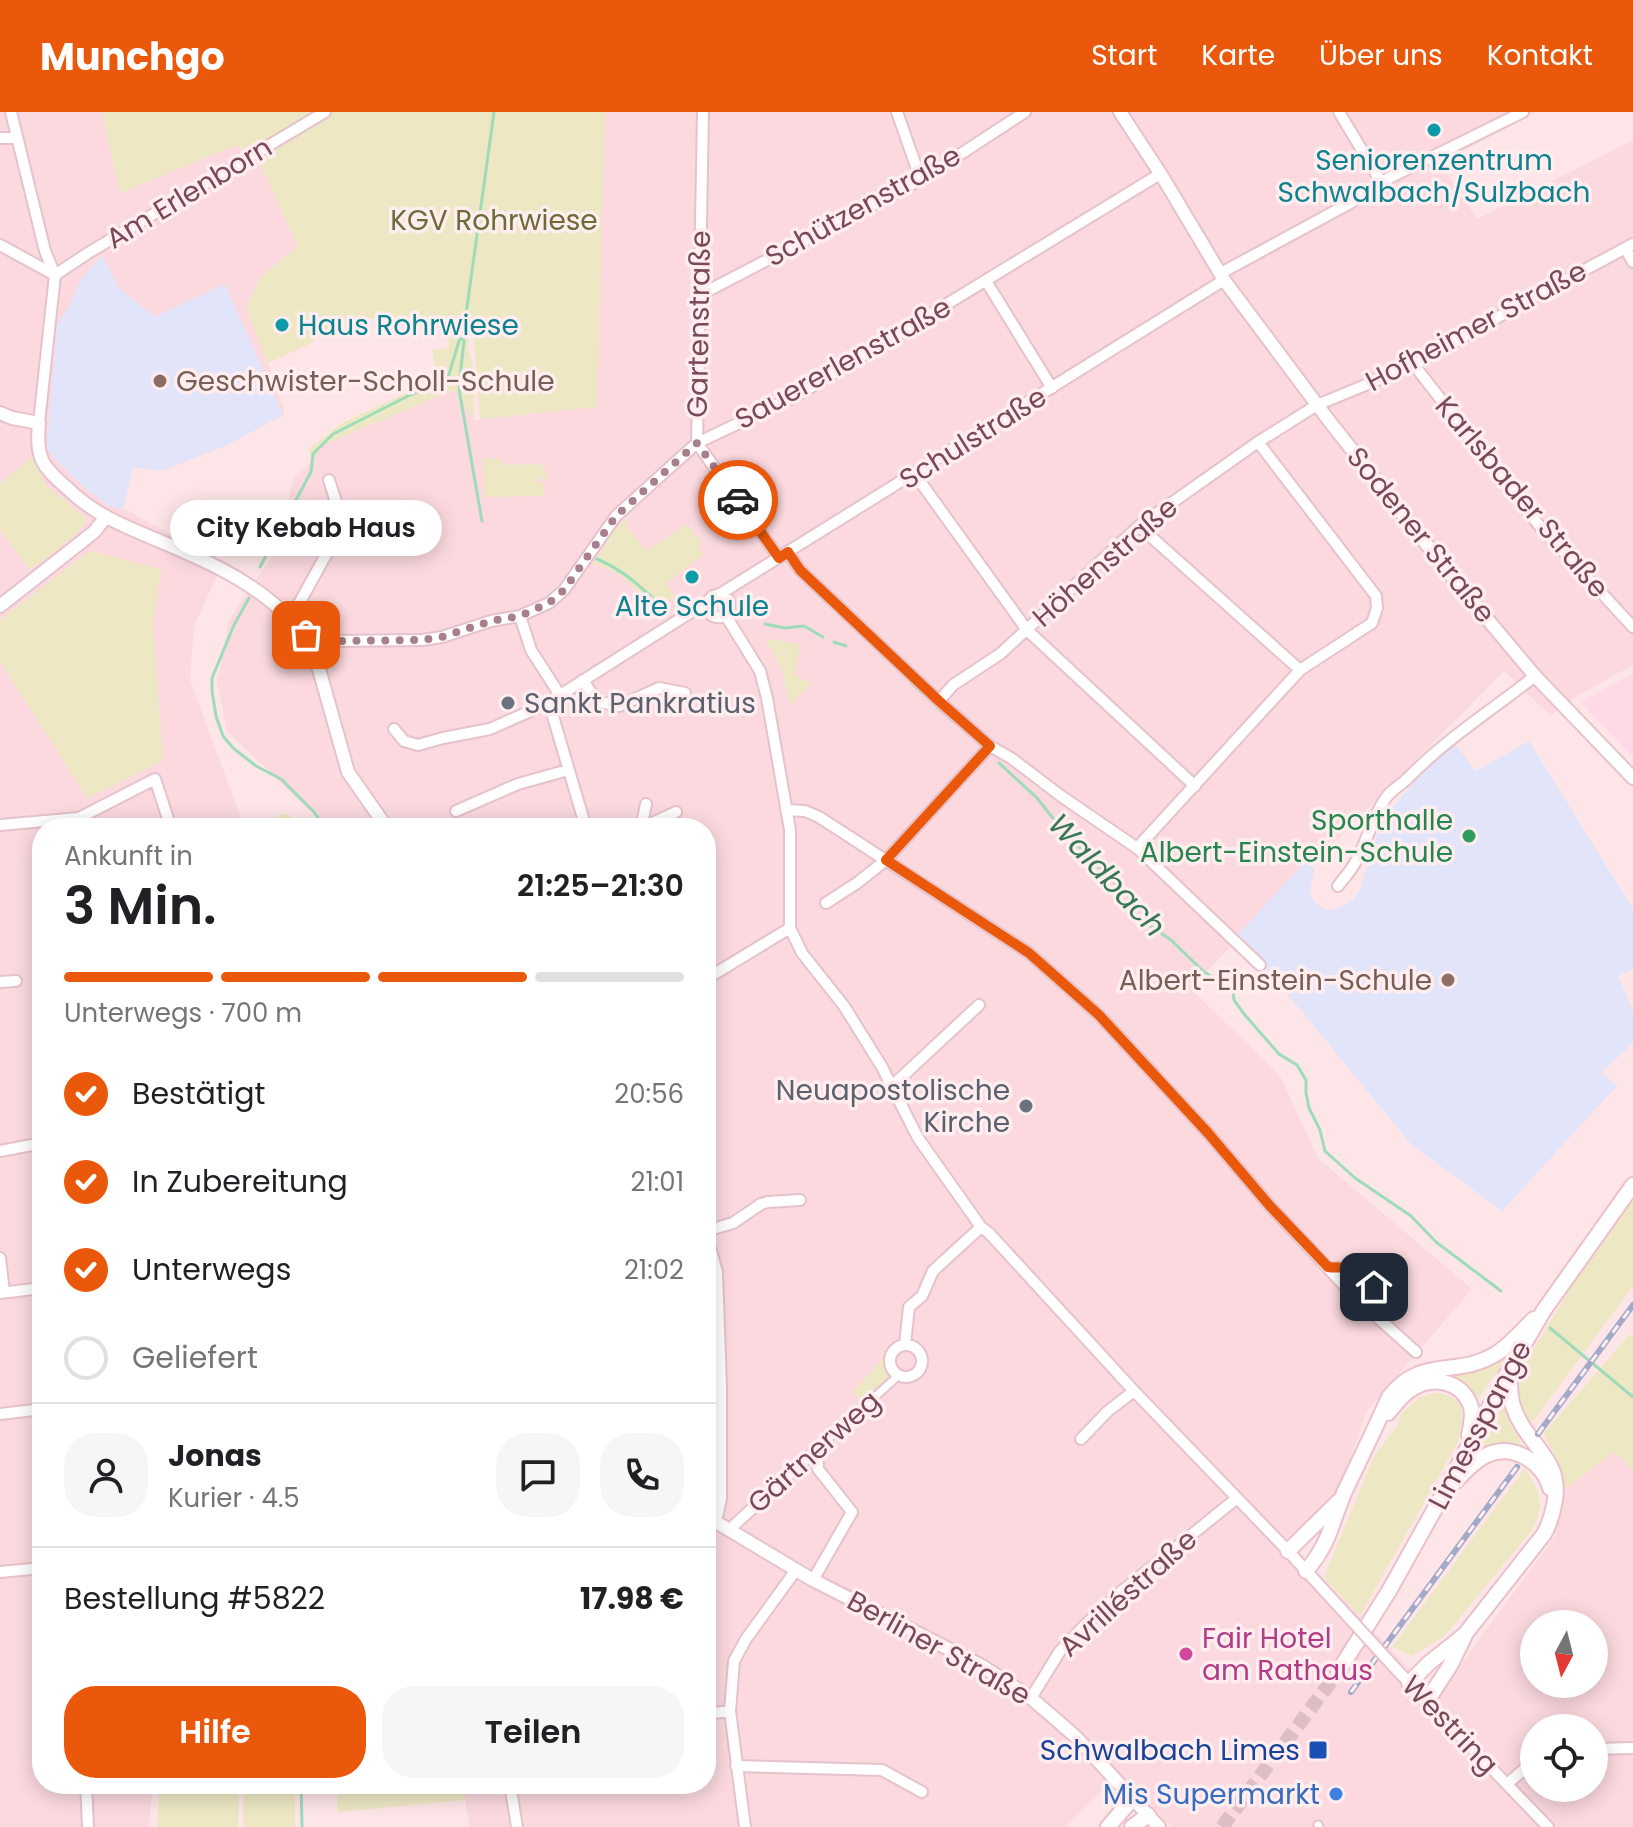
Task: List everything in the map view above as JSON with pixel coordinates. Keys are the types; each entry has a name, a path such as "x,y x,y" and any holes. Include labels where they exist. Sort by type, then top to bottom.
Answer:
{"main road":[{"name":"Limesspange","path":"1338,1672 1389,1591 1544,1310 1633,1185"},
{"path":"1306,1571 1321,1553 1342,1498 1397,1386 1413,1375 1428,1370 1490,1357 1544,1310"},
{"path":"1427,1701 1451,1664 1466,1633 1544,1534 1553,1512 1557,1494 1555,1473 1523,1427 1513,1406 1510,1368"},
{"path":"1371,1436 1399,1399 1411,1389 1438,1380 1461,1390 1470,1405 1472,1415 1465,1453"},
{"path":"1442,1496 1474,1462 1493,1452 1509,1451 1522,1455 1543,1472 1549,1482 1553,1512"},
{"path":"1288,1551 1342,1498"},
{"path":"1409,1683 1466,1633"},
{"path":"1108,1827 1133,1798"},
{"path":"1132,1827 1154,1821"}],"street":[{"path":"11,112 45,251 55,275 39,423 38,444 43,461 86,506 105,518 244,580 298,625 312,646 348,772 380,818"},
{"name":"Am Erlenborn","path":"55,275 325,112"},
{"name":"Gartenstraße","path":"703,112 697,443 784,555 939,701 990,746 1137,848 1260,965"},
{"path":"897,112 916,166 924,178"},
{"name":"Schützenstraße","path":"698,296 924,178 1025,112"},
{"name":"Sodener Straße","path":"1120,112 1222,276 1317,405 1535,676 1633,778"},
{"path":"1339,112 1381,182"},
{"name":"Schulstraße","path":"720,594 1052,388 1222,276 1381,182 1523,112"},
{"path":"0,138 17,138"},
{"name":"Sauererlenstraße","path":"312,646 333,641 442,637 491,621 520,616 549,603 564,590 616,516 697,443 798,395 1160,174"},
{"path":"0,245 55,275"},
{"path":"1629,246 1633,262"},
{"name":"Hofheimer Straße","path":"1317,405 1414,365 1629,246"},
{"path":"986,281 1052,388"},
{"name":"Karlsbader Straße","path":"1414,365 1538,524 1633,627"},
{"name":"Höhenstraße","path":"939,701 953,685 1000,654 1139,526 1258,442 1317,405"},
{"path":"0,413 39,423"},
{"path":"1137,848 1300,670 1372,623 1377,608 1376,596 1258,442"},
{"path":"914,473 1027,630 1195,786"},
{"path":"291,618 343,524 329,480"},
{"path":"0,606 94,532 105,518"},
{"path":"1139,526 1300,670"},
{"path":"394,729 409,744 490,729 546,704 713,596 720,594 727,597 730,609 726,616 712,616 707,610 707,602"},
{"path":"520,616 531,650 558,696"},
{"path":"716,973 790,928 790,830 767,698 760,671 726,616"},
{"path":"1338,886 1356,862 1389,795 1422,762 1535,676"},
{"path":"583,680 601,702 619,706 659,688 685,693"},
{"path":"558,696 551,706 552,713 583,818"},
{"path":"826,903 886,860 990,746"},
{"path":"456,811 518,784 568,770"},
{"path":"88,818 155,779 168,818"},
{"path":"643,818 646,804"},
{"path":"786,810 805,811 819,817 1029,953 1099,1015 1356,1298 1416,1352"},
{"path":"663,818 676,812"},
{"path":"0,825 32,824"},
{"name":"Westring","path":"790,928 802,953 844,1006 892,1086 918,1138 981,1227 1548,1827"},
{"path":"0,982 16,981"},
{"path":"892,1086 979,1005"},
{"path":"0,1151 32,1145"},
{"path":"716,1229 733,1223 761,1204 800,1200"},
{"path":"905,1344 909,1307 922,1296 933,1271 981,1227"},
{"path":"0,1258 2,1293 32,1289"},
{"path":"1330,1269 1355,1267 1370,1274 1374,1280 1371,1293 1356,1298"},
{"path":"716,1268 721,1388 721,1498 716,1511"},
{"path":"905,1344 914,1347 921,1354 921,1367 914,1375 899,1375 890,1365 891,1356 896,1348 905,1344"},
{"name":"Gärtnerweg","path":"730,1529 899,1375"},
{"path":"1081,1439 1108,1411 1134,1391"},
{"path":"0,1414 32,1410"},
{"name":"Berliner Straße","path":"813,1580 852,1512 818,1469 817,1449"},
{"name":"Avrilléstraße","path":"1031,1698 1060,1651 1085,1625 1237,1498"},
{"name":"Berliner Straße","path":"716,1521 813,1580 982,1666 1031,1698 1063,1725 1154,1821"},
{"path":"0,1572 32,1569"},
{"path":"745,1827 730,1711 734,1661 746,1639 796,1570"},
{"path":"716,1713 730,1711"},
{"path":"1608,1749 1633,1748"},
{"path":"736,1766 882,1770 922,1792"},
{"path":"1507,1784 1520,1771"},
{"path":"86,1794 88,1827"},
{"path":"512,1794 517,1827"}],"shaded area":[{"path":"0,112 102,112 120,193 237,145 261,166 298,246 260,278 246,308 285,414 227,445 161,471 133,467 123,508 227,565 216,578 194,626 190,680 241,818 32,818 32,1794 152,1794 149,1827 0,1827"},
{"path":"605,112 1536,112 1440,163 1477,219 1633,140 1633,665 1575,697 1551,716 1504,671 1190,988 1280,1076 1318,1158 1472,1289 1367,1411 1337,1496 1286,1538 1438,1699 1555,1537 1564,1490 1615,1452 1633,1470 1633,1827 1171,1827 1120,1773 1066,1827 470,1827 464,1794 716,1794 716,818 318,818 227,731 217,682 229,620 273,555 294,478 313,461 322,445 455,390 474,420 596,407"},
{"name":"Geschwister-Scholl-Schule","path":"102,255 119,288 155,317 225,284 283,415 227,445 161,471 133,467 123,509 108,506 78,482 48,451 57,325 80,281"},
{"path":"1633,674 1633,758 1581,702"},
{"name":"Albert-Einstein-Schule","path":"1529,741 1633,909 1633,969 1618,976 1633,1011 1633,1043 1601,1073 1618,1085 1502,1211 1411,1144 1262,963 1236,937 1307,859 1314,869 1310,890 1316,904 1334,910 1353,900 1388,813 1432,763 1456,745 1476,771"}],"green space":[{"name":"KGV Rohrwiese","path":"102,112 605,112 597,407 480,419 473,332 451,319 363,318 268,363 246,308 260,278 298,246 261,166 237,145 120,193"},
{"path":"447,333 469,337 474,420 454,390 323,445 313,461 308,450 342,423 437,378 432,350 449,348"},
{"path":"33,457 46,485 87,519 78,533 30,570 0,530 0,484"},
{"path":"502,458 502,465 540,464 549,477 535,480 536,483 544,481 543,496 485,497 483,459"},
{"path":"628,517 627,526 646,551 687,524 701,543 698,546 703,555 666,583 675,597 669,599 658,616 622,577 593,564 616,528"},
{"path":"90,551 161,569 153,624 163,761 87,798 0,661 0,620"},
{"path":"765,638 800,644 795,675 811,684 790,705 782,670"},
{"path":"286,813 293,818 274,818"},
{"path":"1633,1201 1633,1286 1532,1423 1520,1406 1519,1373 1574,1282"},
{"path":"1630,1334 1633,1337 1633,1470 1615,1452 1564,1490 1559,1463 1543,1434"},
{"path":"1510,1352 1476,1402 1470,1389 1456,1379 1425,1374 1487,1366"},
{"path":"883,1358 891,1374 861,1401 853,1392"},
{"path":"1435,1393 1454,1398 1462,1409 1458,1442 1360,1616 1324,1577 1373,1458 1398,1424 1400,1415 1419,1398"},
{"path":"1503,1399 1509,1422 1530,1455 1469,1460"},
{"path":"1525,1468 1540,1505 1532,1530 1445,1636 1412,1656 1392,1647"},
{"path":"159,1794 239,1794 238,1827 157,1827"},
{"path":"244,1794 295,1794 295,1827 243,1827"},
{"path":"337,1794 464,1794 465,1800 338,1812"}],"waterway":[{"path":"482,521 459,385 494,112"},
{"path":"260,567 311,472 313,454 333,434 410,395 447,381 463,336"},
{"name":"Waldbach","path":"597,559 624,574 663,608"},
{"path":"249,598 212,678 216,716 223,736 233,748 256,766 281,779 318,818"},
{"name":"Waldbach","path":"765,624 785,628 804,626 823,637"},
{"name":"Waldbach","path":"834,642 846,646"},
{"name":"Waldbach","path":"911,683 930,700"},
{"name":"Waldbach","path":"938,708 958,725"},
{"name":"Waldbach","path":"999,763 1037,798 1064,832 1129,897 1141,905 1148,924 1171,940 1203,971 1228,983 1234,1000 1244,1014 1279,1054 1297,1065 1306,1080 1309,1108 1320,1130 1325,1151 1355,1178 1411,1216 1436,1242 1501,1291"},
{"name":"Waldbach","path":"1550,1328 1633,1397"},
{"path":"301,1794 302,1827"}],"tunnel":[{"path":"1222,1827 1338,1672"}],"railway":[{"path":"1538,1434 1633,1305"},
{"path":"1351,1692 1517,1467"}],"way so far":[{"path":"306,635 312,646 333,641 422,640 520,616 549,603 564,590 616,516 697,443 738,500"}],"place":[{"name":"Seniorenzentrum Schwalbach/Sulzbach","path":"1434,130"},
{"name":"Haus Rohrwiese","path":"282,325"},
{"name":"Geschwister-Scholl-Schule","path":"160,381"},
{"name":"Alte Schule","path":"692,577"},
{"name":"City Kebab Haus","path":"306,635"},
{"name":"Sankt Pankratius","path":"508,703"},
{"name":"Sporthalle Albert-Einstein-Schule","path":"1469,836"},
{"name":"Albert-Einstein-Schule","path":"1448,980"},
{"name":"Neuapostolische Kirche","path":"1026,1106"},
{"name":"Fair Hotel am Rathaus","path":"1186,1654"},
{"name":"Schwalbach Limes","path":"1318,1750"},
{"name":"Mis Supermarkt","path":"1336,1794"}],"route":[{"path":"738,500 779,558 788,552 800,570 990,746 886,860 1033,957 1099,1015 1330,1269 1364,1269 1374,1280 1374,1287"}]}
